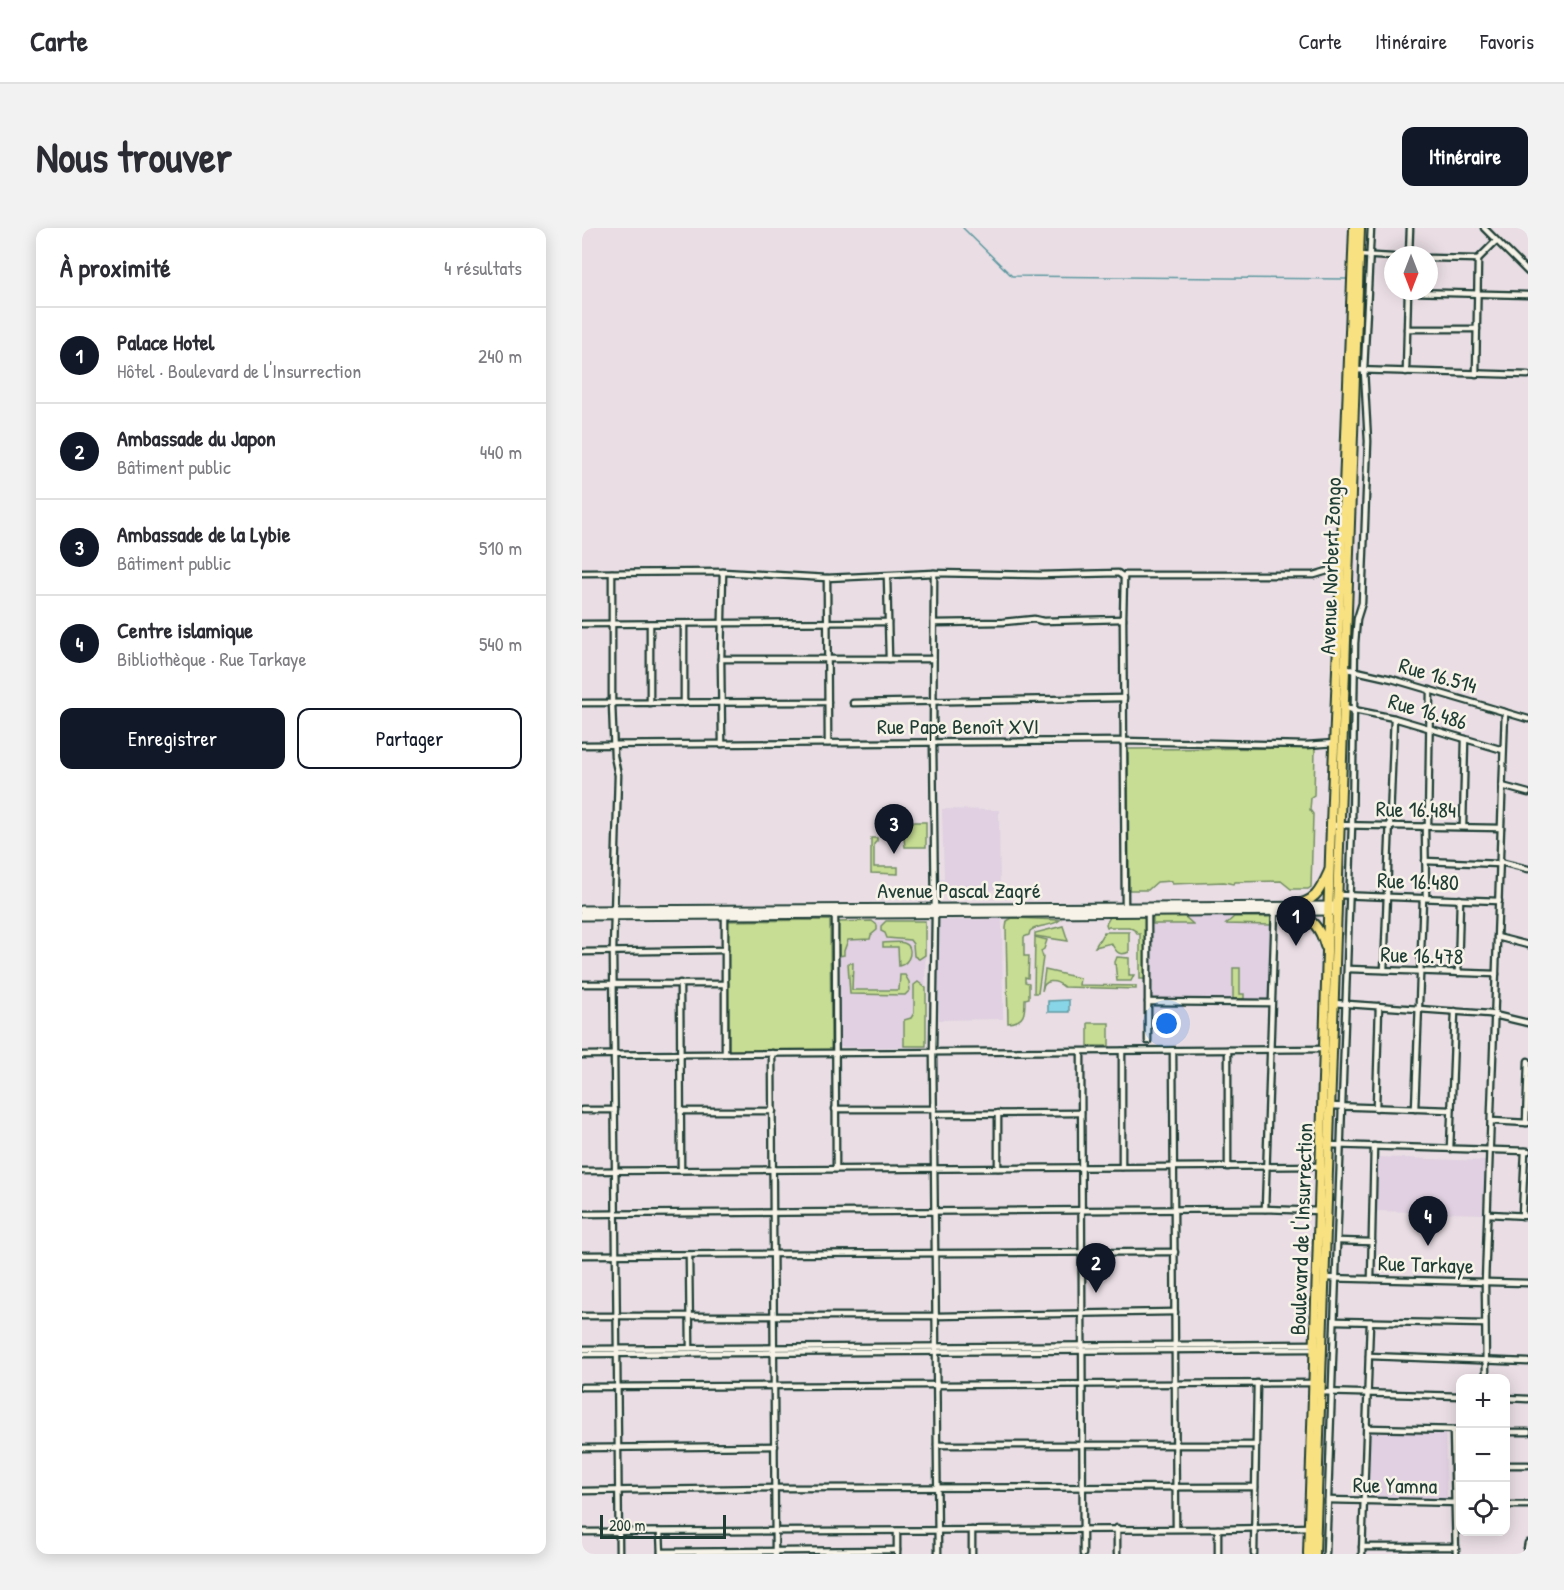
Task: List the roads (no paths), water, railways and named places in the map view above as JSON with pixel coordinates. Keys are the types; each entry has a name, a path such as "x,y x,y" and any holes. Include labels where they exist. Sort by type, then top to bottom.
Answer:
{"main road":[{"name":"Avenue Norbert Zongo","path":"1332,908 1336,895 1335,743 1349,579 1354,228"},
{"name":"Avenue Norbert Zongo","path":"1332,908 1331,867 1342,707 1341,567 1352,370 1356,347 1360,228"},
{"path":"1292,908 1315,896 1323,886 1331,867"},
{"name":"Avenue Pascal Zagré","path":"935,911 1125,907 1148,909"},
{"path":"1292,908 1318,927 1327,955"},
{"name":"Avenue Pascal Zagré","path":"582,916 615,913 1332,908"},
{"name":"Boulevard de l'Insurrection","path":"1308,1554 1313,1527 1320,1392 1319,1211 1328,1145 1327,955 1332,908"},
{"name":"Boulevard de l'Insurrection","path":"1315,1554 1313,1527 1314,1383 1323,1278 1328,1050 1333,1003 1332,908"},
{"name":"Avenue Pascal Zagré","path":"582,910 615,913"}],"street":[{"path":"1326,1554 1350,895 1356,628 1363,593 1368,472 1364,370 1371,228"},
{"path":"1409,246 1410,228"},
{"path":"1484,228 1528,272"},
{"path":"1476,374 1478,259 1496,241"},
{"path":"1358,255 1384,256"},
{"path":"1438,258 1478,259"},
{"path":"1438,293 1528,296"},
{"path":"1406,372 1408,300"},
{"path":"1407,329 1477,329"},
{"path":"1356,347 1365,347"},
{"path":"1352,370 1528,375"},
{"path":"1124,577 1125,575 1314,575 1341,567"},
{"path":"582,573 723,572 827,578 934,573 1118,573 1124,577"},
{"path":"722,744 723,572"},
{"path":"612,573 613,745 618,775 614,951 618,1554"},
{"path":"934,573 933,1053 936,1168 938,1554"},
{"path":"887,576 888,659"},
{"path":"1124,577 1122,619 1125,907"},
{"path":"827,578 828,743"},
{"path":"934,623 1034,619 1043,621 1122,619"},
{"path":"582,624 888,622"},
{"path":"650,624 650,703"},
{"path":"684,624 684,703"},
{"path":"721,659 933,659"},
{"name":"Rue 16.514","path":"1340,668 1356,670 1430,690 1528,719"},
{"path":"1415,1109 1430,690"},
{"path":"853,703 1124,698"},
{"path":"582,703 828,702"},
{"name":"Rue 16.486","path":"1342,707 1429,727 1503,750"},
{"path":"1486,1374 1485,1283 1505,712"},
{"path":"1384,970 1394,718"},
{"path":"1463,826 1465,739"},
{"name":"Rue Pape Benoît XVI","path":"582,745 1124,741 1307,745 1335,743"},
{"path":"1502,786 1528,793"},
{"name":"Rue 16.484","path":"1335,825 1501,828"},
{"path":"1425,861 1500,863 1528,869"},
{"name":"Rue 16.480","path":"1336,895 1499,901"},
{"path":"1458,973 1460,899"},
{"path":"1265,1209 1275,908"},
{"path":"1148,909 1148,1041"},
{"path":"835,911 836,1169"},
{"path":"725,912 725,1054"},
{"path":"1497,937 1528,945"},
{"path":"582,952 725,950"},
{"name":"Rue 16.478","path":"1347,969 1496,974"},
{"path":"680,983 681,1170"},
{"path":"582,984 725,984"},
{"path":"1148,1002 1271,1003"},
{"path":"1333,1003 1495,1014 1528,1023"},
{"path":"1376,1108 1379,1006"},
{"path":"1450,1149 1455,1011"},
{"path":"1228,1050 1228,1167"},
{"path":"582,1055 1328,1050"},
{"path":"1122,1051 1122,1167"},
{"path":"1173,1051 1176,1528"},
{"path":"1081,1052 1083,1554"},
{"path":"772,1053 776,1553"},
{"path":"1491,1121 1527,1123 1528,1060"},
{"path":"1329,1106 1451,1110"},
{"path":"836,1109 1081,1113"},
{"path":"582,1110 615,1110"},
{"path":"680,1111 773,1111"},
{"path":"998,1113 998,1168"},
{"path":"1328,1145 1526,1151 1525,1216 1489,1214"},
{"path":"1371,1279 1374,1146"},
{"path":"582,1171 1324,1166"},
{"path":"582,1214 936,1213 1174,1209 1319,1211"},
{"path":"1338,1241 1372,1242"},
{"path":"582,1255 1175,1252"},
{"path":"689,1255 690,1348"},
{"name":"Rue Tarkaye","path":"1323,1278 1528,1283"},
{"path":"582,1316 936,1316 1175,1312"},
{"path":"1335,1321 1485,1324"},
{"path":"1362,1554 1370,1322"},
{"path":"582,1349 618,1351 1318,1347"},
{"path":"582,1354 690,1348 774,1350"},
{"path":"1369,1356 1528,1362"},
{"path":"1254,1554 1257,1383"},
{"path":"582,1387 1314,1383"},
{"path":"1320,1392 1456,1396"},
{"path":"1510,1398 1528,1399"},
{"path":"1367,1428 1453,1430 1457,1482"},
{"path":"1510,1432 1528,1432"},
{"path":"937,1446 1256,1445"},
{"path":"582,1448 775,1446"},
{"path":"1510,1465 1528,1465"},
{"path":"582,1491 938,1487 1255,1487"},
{"name":"Rue Yamna","path":"1328,1500 1456,1503"},
{"path":"1510,1504 1528,1505"},
{"path":"582,1532 1313,1527"},
{"path":"1117,1528 1117,1554"},
{"path":"1218,1529 1218,1554"},
{"path":"972,1530 972,1554"},
{"path":"660,1532 661,1553 776,1553 897,1552 897,1531"},
{"path":"1456,1536 1456,1554"},
{"path":"1526,1554 1528,1543"},
{"path":"1362,1546 1456,1546"}],"water":[{"path":"1069,1000 1069,1012 1048,1012 1048,1001"}],"waterway":[{"path":"963,228 1012,276 1347,279"}],"place":[{"name":"Ambassade de la Lybie","path":"894,854"},
{"name":"Palace Hotel","path":"1296,946"},
{"name":"Centre islamique","path":"1428,1246"},
{"name":"Ambassade du Japon","path":"1096,1293"}]}
